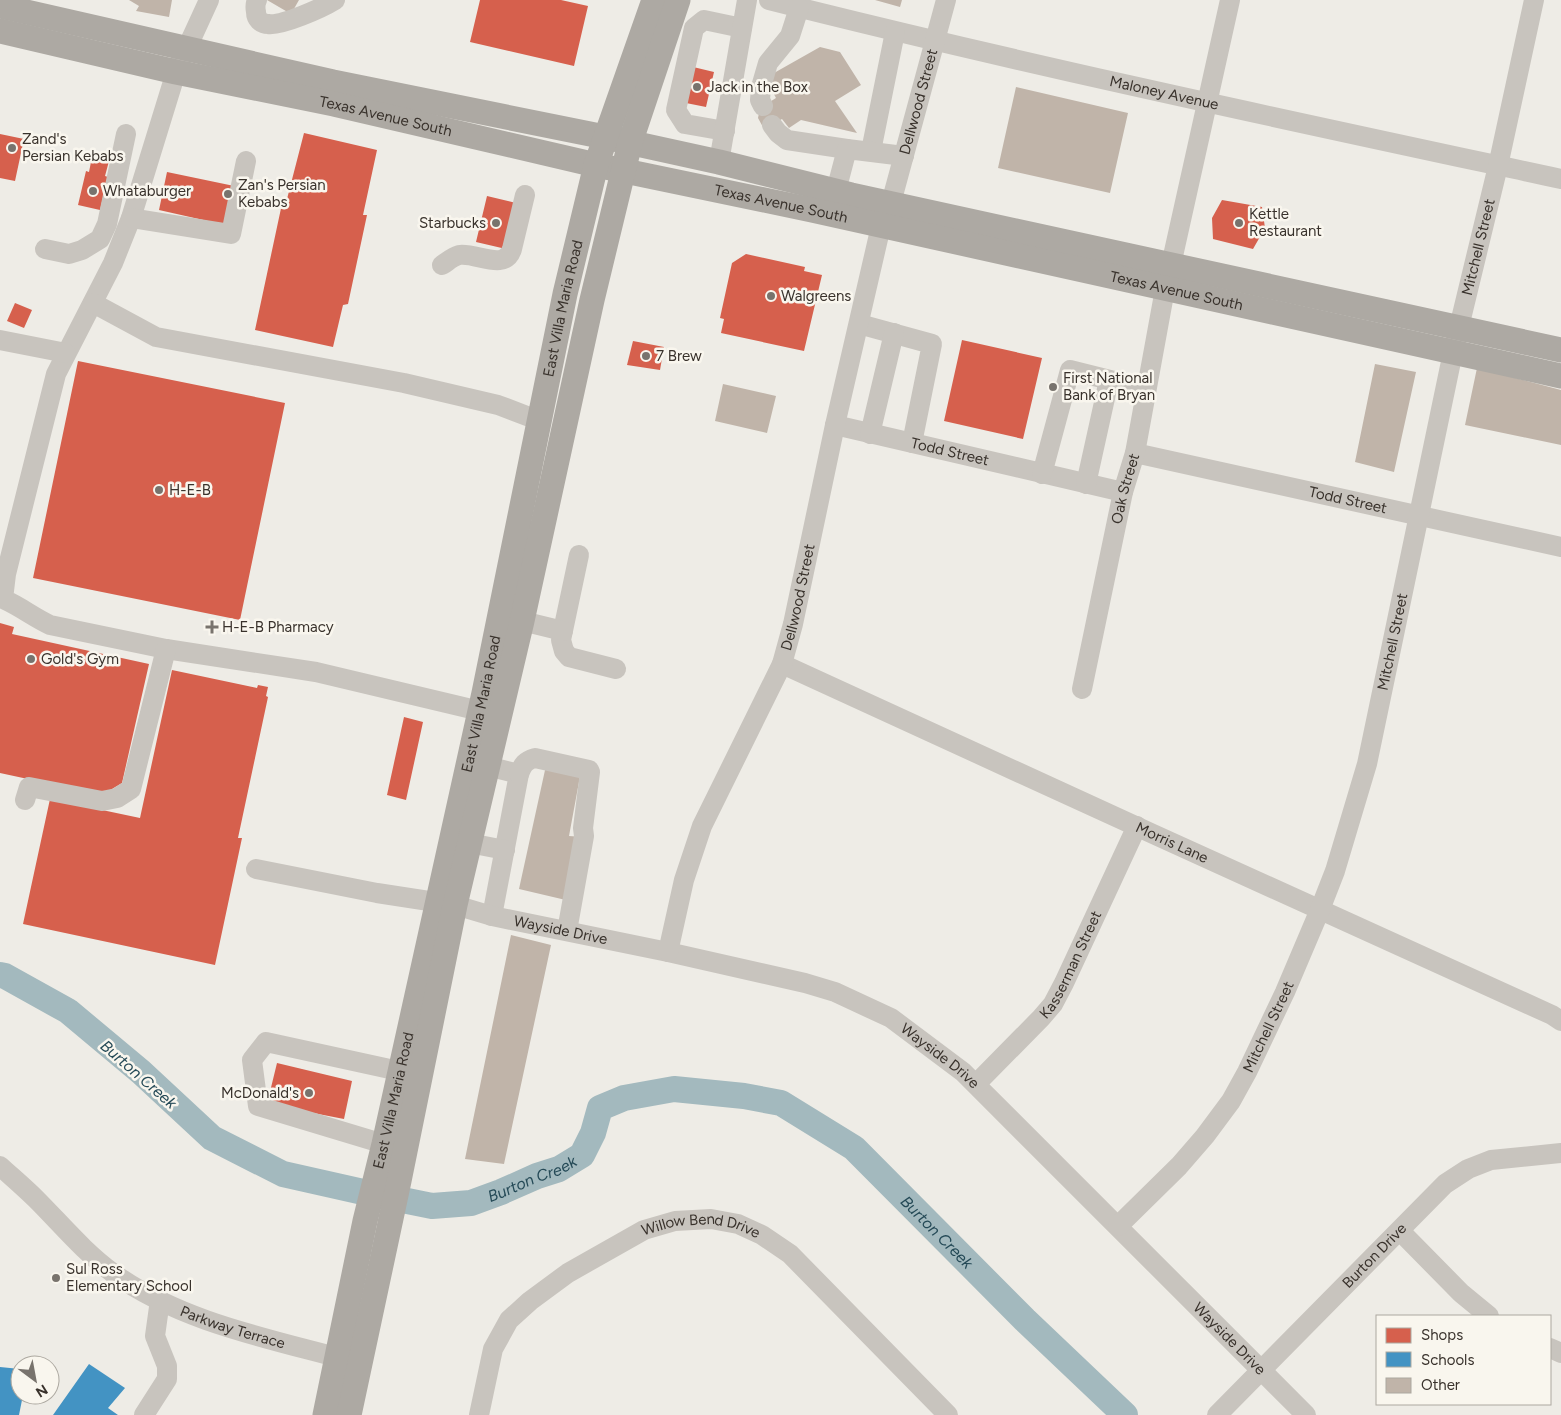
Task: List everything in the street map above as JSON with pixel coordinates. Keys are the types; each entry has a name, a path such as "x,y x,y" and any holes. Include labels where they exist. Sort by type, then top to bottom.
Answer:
{"main road":[{"name":"East Villa Maria Road","path":"325,1415 336,1357 377,1223 446,904 480,711 565,294 596,165 654,0"},
{"name":"East Villa Maria Road","path":"387,1179 384,1144 399,1071 446,904 469,843 522,621 622,170 678,0"},
{"name":"Texas Avenue South","path":"0,6 333,82 719,162 891,203 1168,277"},
{"name":"Texas Avenue South","path":"0,31 176,72 334,104 596,165 881,226 1168,277 1456,340 1561,376"},
{"name":"Texas Avenue South","path":"1456,340 1561,350"},
{"name":"East Villa Maria Road","path":"349,1415 377,1223"}],"street":[{"path":"209,0 176,72 131,218 113,262 56,374 1,599 21,607 35,618 50,624 166,649 288,667 480,711"},
{"path":"257,0 255,3 256,16 260,22 269,25 289,10 314,11 335,0"},
{"path":"719,162 747,0"},
{"name":"Maloney Avenue","path":"769,0 934,42 1206,103 1561,179"},
{"name":"Dellwood Street","path":"891,203 946,0"},
{"name":"Oak Street","path":"1082,688 1123,492 1134,453 1168,277 1230,0"},
{"name":"Mitchell Street","path":"1118,1226 1179,1166 1205,1136 1231,1101 1280,1001 1320,912 1335,870 1367,764 1456,340 1498,166 1534,0"},
{"path":"763,106 760,100 761,87 768,63 790,36 799,8"},
{"path":"724,131 686,124 676,110 694,28 704,20 742,28"},
{"path":"871,151 895,32"},
{"path":"772,125 787,140 904,156"},
{"path":"46,249 69,254 82,250 100,238 107,224 126,134"},
{"path":"836,191 847,149"},
{"path":"131,218 230,234 246,161"},
{"path":"442,265 460,255 497,261 506,258 512,249 525,195"},
{"name":"Dellwood Street","path":"668,952 684,880 702,826 782,664 793,624 835,425 881,226"},
{"path":"93,303 156,337 404,383 498,405 540,421"},
{"path":"859,324 932,344 912,443"},
{"path":"870,434 894,333"},
{"path":"0,340 66,353"},
{"path":"1042,474 1070,370 1146,389"},
{"path":"1086,484 1109,380"},
{"name":"Todd Street","path":"835,425 1123,492"},
{"name":"Todd Street","path":"1134,453 1561,548"},
{"path":"579,555 563,631 562,646 569,657 616,669"},
{"path":"522,621 563,631"},
{"path":"25,800 29,787 102,801 117,798 131,789 166,649"},
{"name":"Morris Lane","path":"782,664 1320,912 1552,1015 1561,1021"},
{"path":"492,916 519,774 522,765 528,760 535,758 590,772 583,828 584,836 566,931"},
{"path":"487,766 519,774"},
{"name":"Kasserman Street","path":"976,1084 1053,1004 1137,826"},
{"path":"469,843 505,850"},
{"name":"Wayside Drive","path":"256,869 377,893 446,904 492,916 668,952 805,983 835,992 891,1018 939,1053 976,1084 1306,1415"},
{"path":"384,1144 258,1106 252,1060 266,1042 399,1071"},
{"name":"Burton Drive","path":"1217,1415 1445,1184 1468,1169 1490,1160 1561,1153"},
{"name":"Parkway Terrace","path":"0,1166 36,1199 84,1250 114,1274 141,1290 202,1318 336,1357"},
{"name":"Willow Bend Drive","path":"479,1415 494,1349 509,1320 530,1301 568,1273 644,1230 675,1221 711,1219 738,1224 762,1234 790,1254 948,1415"},
{"path":"1400,1231 1461,1293 1488,1315"},
{"path":"144,1415 166,1379 167,1366 154,1336 160,1300"}],"building: Shops":[{"path":"480,0 561,0 588,6 574,66 470,42"},
{"name":"Jack in the Box","path":"689,66 714,72 706,107 681,102"},
{"path":"304,133 377,150 363,215 367,215 348,304 343,305 333,347 255,330 283,199 287,199"},
{"path":"0,134 24,139 15,181 0,178"},
{"name":"Whataburger","path":"92,157 109,161 105,176 108,177 100,210 78,205 86,171 89,172"},
{"path":"167,172 239,187 230,226 159,210"},
{"name":"Starbucks","path":"487,196 516,203 506,249 476,242"},
{"name":"Kettle Restaurant","path":"1222,200 1262,207 1265,228 1253,249 1213,239 1212,218"},
{"name":"Walgreens","path":"746,254 805,267 804,271 822,275 804,351 721,333 724,319 720,318 732,263"},
{"path":"15,303 32,310 24,328 7,321"},
{"path":"962,340 1042,358 1023,439 944,421"},
{"name":"7 Brew","path":"633,341 664,347 660,370 627,365"},
{"name":"H-E-B","path":"78,361 285,403 240,620 33,578"},
{"path":"0,623 14,627 12,634 149,664 122,783 102,795 0,773"},
{"path":"172,670 257,688 258,685 268,687 266,696 268,697 238,838 242,838 215,965 23,924 50,799 140,818"},
{"path":"404,717 423,722 406,800 387,795"},
{"name":"McDonald's","path":"277,1063 352,1081 344,1119 267,1104"}],"building: Schools":[{"path":"89,1364 125,1388 108,1408 118,1415 53,1415"},
{"path":"0,1367 10,1368 10,1405 21,1405 19,1415 0,1415"}],"building: Other":[{"path":"129,0 172,0 169,17 136,11 139,6"},
{"path":"267,0 299,0 291,14"},
{"path":"875,0 902,0 900,7"},
{"path":"820,47 840,52 861,85 835,101 857,133 801,120 789,128 782,119 764,129 758,118 760,108 776,98 769,85 774,73"},
{"path":"1016,87 1128,113 1110,193 998,168"},
{"path":"1375,364 1416,372 1394,472 1355,462"},
{"path":"1477,368 1561,390 1561,445 1465,425"},
{"path":"723,384 776,396 767,433 715,421"},
{"path":"547,761 581,771 569,836 583,837 570,901 519,889"},
{"path":"511,935 551,945 504,1164 465,1159"}],"waterway":[{"name":"Burton Creek","path":"0,975 68,1011 141,1072 212,1138 283,1174 432,1206 471,1203 559,1169 582,1155 593,1133 600,1108 624,1098 674,1089 744,1096 781,1103 854,1148 1025,1320 1125,1415"}],"place":[{"name":"Jack in the Box","path":"697,87"},
{"name":"Zand's Persian Kebabs","path":"12,148"},
{"name":"Whataburger","path":"93,191"},
{"name":"Zan's Persian Kebabs","path":"228,194"},
{"name":"Starbucks","path":"496,223"},
{"name":"Kettle Restaurant","path":"1239,223"},
{"name":"Walgreens","path":"771,296"},
{"name":"7 Brew","path":"646,356"},
{"name":"First National Bank of Bryan","path":"1053,387"},
{"name":"H-E-B","path":"159,490"},
{"name":"H-E-B Pharmacy","path":"212,627"},
{"name":"Gold's Gym","path":"31,659"},
{"name":"McDonald's","path":"309,1093"},
{"name":"Sul Ross Elementary School","path":"56,1278"}]}
